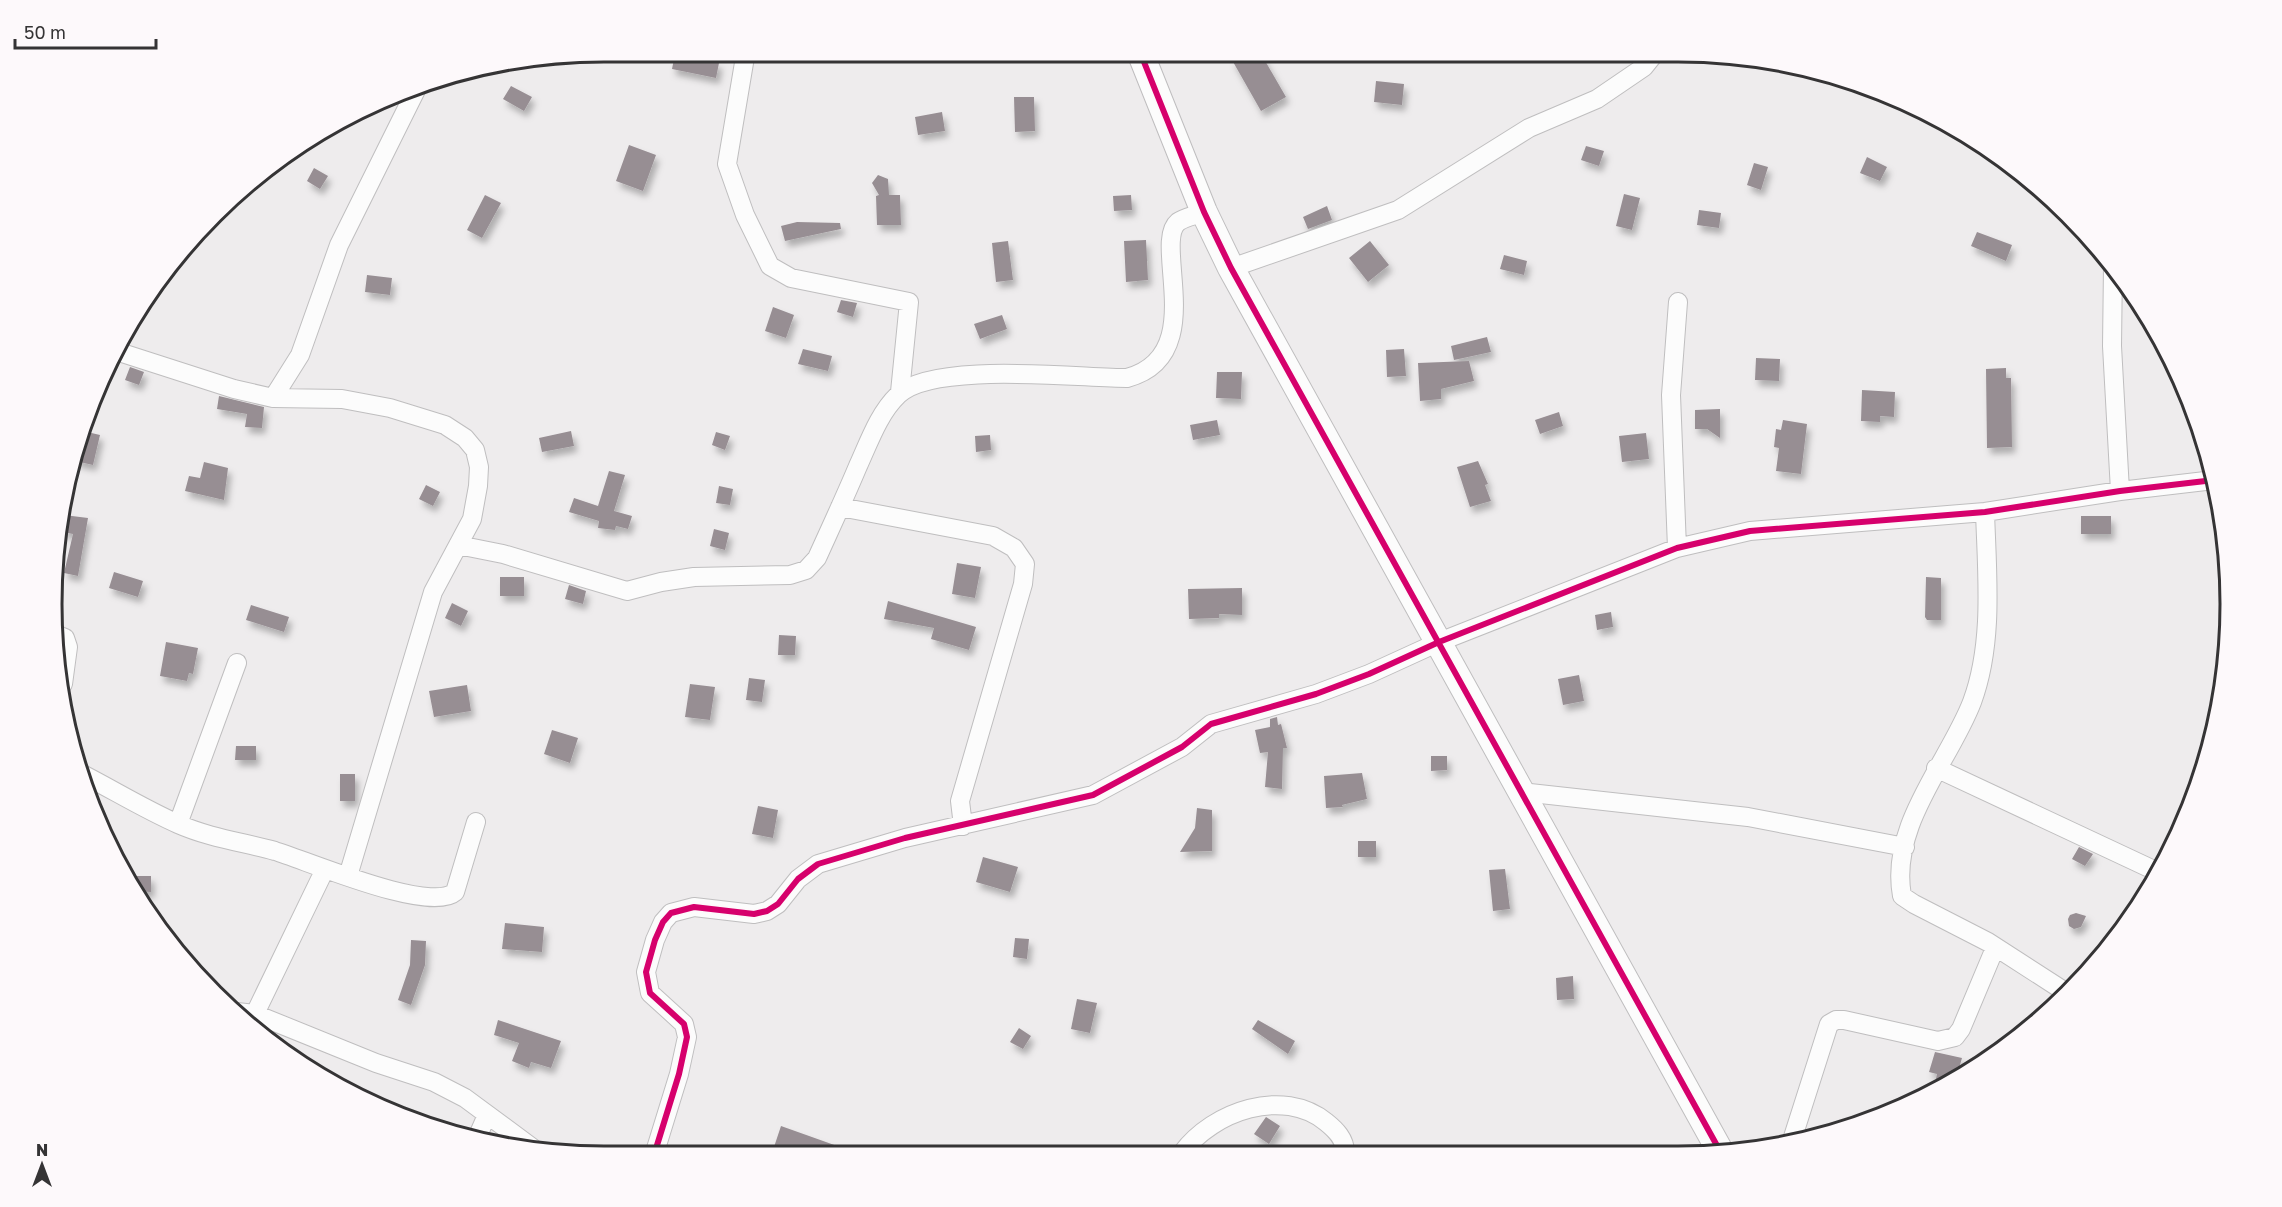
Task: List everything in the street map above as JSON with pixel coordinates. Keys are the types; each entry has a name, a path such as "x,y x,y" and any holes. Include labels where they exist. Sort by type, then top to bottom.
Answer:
{"street":[{"path":"744,62 728,164 745,215 770,266 791,278 909,302 900,392"},
{"path":"1144,62 1204,212 1231,268 1716,1144"},
{"path":"1231,268 1398,210 1529,128 1597,99 1648,62"},
{"path":"273,398 300,355 339,245 413,96"},
{"path":"458,545 503,554 627,591 661,582 694,577 790,575 806,570 817,558 874,432 889,405 900,392 918,384 944,378 996,372 1127,378 1144,374 1165,351 1172,328 1174,295 1172,232 1178,222 1204,212"},
{"path":"2113,280 2112,345 2120,491"},
{"path":"1677,548 1671,395 1678,302"},
{"path":"123,353 234,389 273,398 342,399 366,402 445,425 465,438 475,450 479,467 472,519 433,592 348,876"},
{"path":"657,1146 679,1074 687,1037 684,1024 650,993 646,972 655,940 663,922 671,913 694,907 754,914 767,911 778,904 798,879 818,864 906,838 1093,795 1182,747 1211,724 1326,690 1369,674 1438,642 1677,548 1750,531 1985,512 2120,491 2206,481"},
{"path":"840,507 993,536 1014,548 1025,564 1023,584 960,801 963,826"},
{"path":"1985,512 1987,604 1981,671 1972,702 1922,795 1905,847 1900,883 1902,896 1988,942 2060,989"},
{"path":"63,637 68,647 65,667"},
{"path":"178,824 237,663"},
{"path":"1936,768 2151,869"},
{"path":"90,778 178,824 220,840 275,851 399,892 441,899 450,897 455,892 476,822"},
{"path":"1522,792 1748,817 1905,847"},
{"path":"249,1014 325,869"},
{"path":"1794,1133 1829,1024 1836,1020 1844,1020 1938,1041 1948,1040 1961,1029 1995,948"},
{"path":"256,1019 434,1082 465,1098 520,1139"},
{"path":"1187,1146 1225,1118 1254,1107 1283,1105 1314,1112 1334,1129 1345,1146"},
{"path":"480,1131 487,1115"}],"building":[{"path":"673,62 719,63 716,78 672,69"},
{"path":"1233,62 1266,62 1286,97 1261,111"},
{"path":"1376,81 1404,84 1402,105 1374,102"},
{"path":"511,86 532,97 524,111 503,99"},
{"path":"1014,97 1034,97 1035,131 1015,132"},
{"path":"942,112 945,131 918,135 915,117"},
{"path":"629,145 656,155 643,191 616,181"},
{"path":"1586,146 1604,151 1599,166 1581,160"},
{"path":"1867,157 1887,167 1880,181 1860,173"},
{"path":"1754,163 1768,167 1761,190 1747,185"},
{"path":"314,168 328,176 320,189 307,181"},
{"path":"878,175 888,179 889,195 900,195 901,225 877,225 876,196 879,195 872,183"},
{"path":"1624,194 1640,198 1632,230 1616,226"},
{"path":"485,195 501,203 482,238 467,230"},
{"path":"1131,195 1132,210 1114,211 1113,196"},
{"path":"1327,206 1332,220 1308,229 1303,217"},
{"path":"1699,210 1721,213 1719,228 1697,225"},
{"path":"797,222 840,223 841,229 785,241 781,226"},
{"path":"1977,232 2012,245 2006,261 1971,246"},
{"path":"1146,240 1148,280 1126,282 1124,241"},
{"path":"1008,241 1013,280 996,282 992,243"},
{"path":"1370,241 1389,265 1368,282 1349,258"},
{"path":"1504,255 1527,261 1524,275 1500,269"},
{"path":"367,275 392,278 390,295 365,292"},
{"path":"841,300 857,303 853,317 837,312"},
{"path":"773,307 794,315 786,338 765,331"},
{"path":"1002,315 1007,329 980,339 974,324"},
{"path":"1487,337 1491,352 1454,360 1451,346"},
{"path":"803,349 832,356 828,371 798,364"},
{"path":"1404,349 1406,376 1387,377 1386,350"},
{"path":"1756,358 1780,359 1779,381 1755,380"},
{"path":"1469,361 1474,381 1441,389 1441,399 1420,401 1418,363"},
{"path":"130,367 144,372 139,385 125,380"},
{"path":"2006,368 2006,378 2011,378 2012,447 1987,448 1986,369"},
{"path":"1217,372 1242,372 1241,399 1216,398"},
{"path":"1862,390 1895,392 1894,417 1880,416 1880,422 1861,421"},
{"path":"219,396 264,407 262,428 245,427 247,414 217,409"},
{"path":"1720,409 1720,438 1707,429 1695,429 1695,410"},
{"path":"1559,412 1563,426 1540,434 1535,420"},
{"path":"1217,420 1220,435 1193,440 1190,425"},
{"path":"1783,420 1807,424 1801,474 1776,471 1779,448 1774,447 1776,429 1781,430"},
{"path":"571,431 574,446 542,452 539,438"},
{"path":"89,432 100,435 93,465 80,462"},
{"path":"716,432 730,436 725,450 712,445"},
{"path":"1646,433 1649,459 1622,462 1619,436"},
{"path":"990,435 991,450 976,452 975,436"},
{"path":"1478,461 1488,484 1485,485 1491,501 1470,507 1457,467"},
{"path":"204,462 228,468 224,500 185,491 189,476 200,478"},
{"path":"609,471 625,475 614,511 632,516 628,529 616,526 615,530 598,528 599,521 569,512 574,498 598,506"},
{"path":"426,485 440,492 433,506 419,499"},
{"path":"719,486 733,489 730,505 716,503"},
{"path":"69,516 88,518 78,576 64,573 73,534 66,533"},
{"path":"2081,516 2111,516 2111,534 2081,534"},
{"path":"714,529 729,533 725,550 710,546"},
{"path":"957,563 981,567 975,598 952,594"},
{"path":"114,572 143,581 138,597 109,588"},
{"path":"500,577 524,577 524,596 500,596"},
{"path":"1926,577 1941,578 1941,620 1927,620 1925,617"},
{"path":"569,585 586,591 583,604 565,599"},
{"path":"1242,588 1242,615 1219,614 1219,618 1189,619 1188,589"},
{"path":"888,601 976,627 969,650 931,639 934,628 884,619"},
{"path":"452,603 468,611 461,626 445,618"},
{"path":"251,605 289,617 284,632 246,620"},
{"path":"1611,612 1613,627 1597,630 1595,615"},
{"path":"779,635 796,636 795,655 778,655"},
{"path":"166,642 198,648 193,674 189,673 187,681 160,676"},
{"path":"1579,675 1584,701 1563,705 1558,679"},
{"path":"749,678 765,680 762,702 746,700"},
{"path":"690,684 715,687 710,720 685,717"},
{"path":"467,685 471,711 434,717 429,691"},
{"path":"1277,717 1287,748 1283,748 1282,789 1265,787 1268,752 1260,753 1255,730 1270,727 1270,719"},
{"path":"552,730 578,738 570,763 544,754"},
{"path":"236,746 256,746 256,760 235,760"},
{"path":"1431,756 1447,756 1447,770 1431,771"},
{"path":"1362,773 1367,799 1342,805 1343,807 1326,808 1324,776"},
{"path":"340,774 355,774 355,801 340,801"},
{"path":"758,806 778,810 773,838 752,834"},
{"path":"1197,808 1212,810 1212,851 1180,852 1195,828"},
{"path":"1358,841 1376,841 1376,857 1358,857"},
{"path":"2079,847 2093,854 2085,866 2072,859"},
{"path":"983,857 1018,867 1010,892 976,882"},
{"path":"1505,869 1510,909 1493,911 1489,870"},
{"path":"135,876 151,876 151,892 145,892"},
{"path":"2076,913 2086,916 2081,927 2074,929 2069,926 2068,919 2070,915"},
{"path":"505,923 544,927 542,952 502,949"},
{"path":"1015,938 1029,939 1027,959 1013,957"},
{"path":"411,940 426,941 425,965 411,1005 398,1000 410,965"},
{"path":"1573,976 1574,999 1557,1000 1556,978"},
{"path":"1077,999 1097,1003 1090,1033 1071,1029"},
{"path":"498,1020 561,1041 551,1068 531,1062 529,1068 512,1061 519,1043 494,1035"},
{"path":"1258,1020 1295,1041 1288,1054 1252,1029"},
{"path":"1019,1028 1031,1036 1023,1049 1010,1042"},
{"path":"1935,1052 1962,1058 1959,1067 1936,1080 1937,1074 1929,1072"},
{"path":"1266,1117 1280,1126 1269,1144 1254,1134"},
{"path":"781,1126 837,1146 774,1146"}],"cycle path":[{"path":"1144,62 1204,212 1231,268 1716,1144"},
{"path":"657,1146 679,1074 687,1037 684,1024 650,993 646,972 655,940 663,922 671,913 694,907 754,914 767,911 778,904 798,879 818,864 905,838 1093,795 1182,747 1211,724 1316,694 1369,674 1439,642 1677,548 1750,531 1985,512 2120,491 2206,481"}]}
